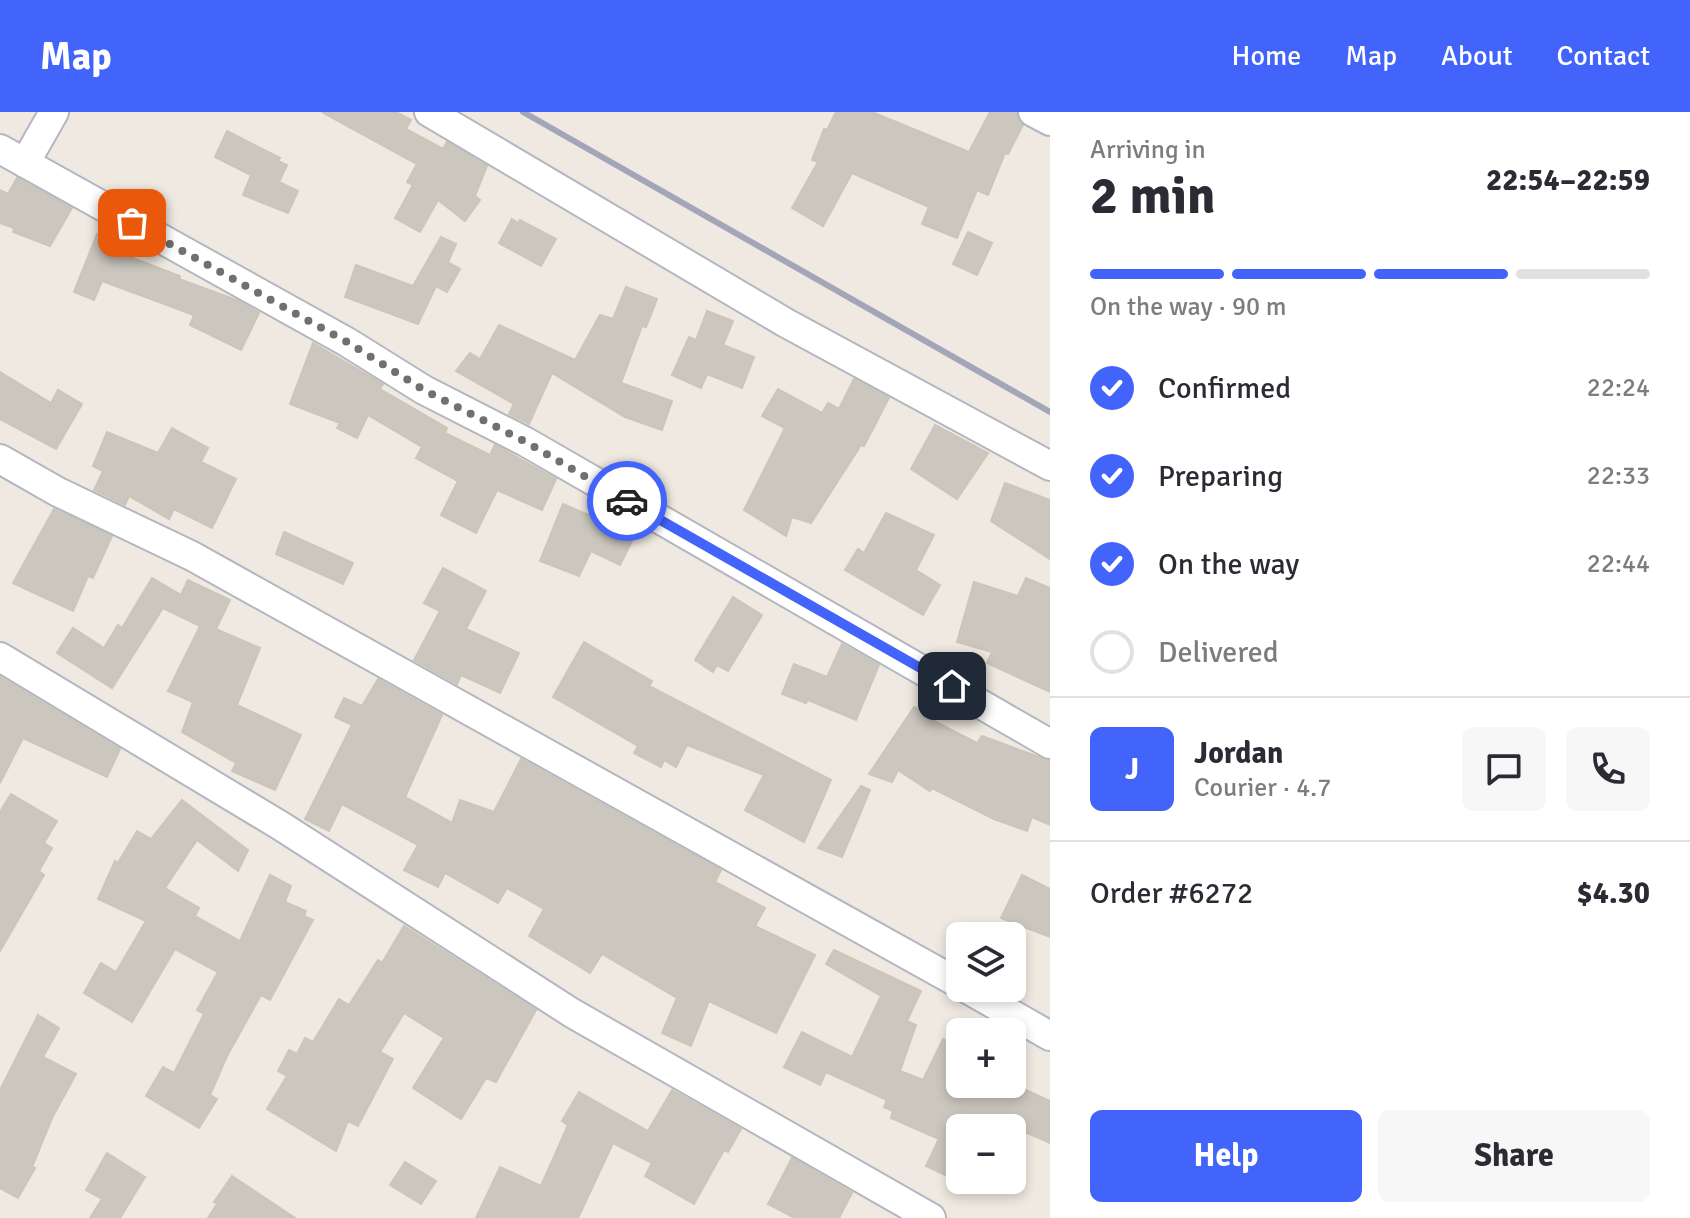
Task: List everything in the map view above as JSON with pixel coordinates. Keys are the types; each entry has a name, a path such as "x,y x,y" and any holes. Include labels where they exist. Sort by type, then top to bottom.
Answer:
{"street":[{"path":"25,163 54,112"},
{"path":"429,112 786,323 1050,466"},
{"path":"1033,112 1050,121"},
{"path":"0,149 347,342 424,390 526,442 1050,744"},
{"path":"0,459 58,492 192,556 946,976"},
{"path":"0,657 281,826 572,1013 931,1218"},
{"path":"990,1002 1050,1036"}],"building":[{"path":"322,112 396,112 411,120 406,129 443,149 447,142 487,166 475,196 480,200 465,221 438,200 420,232 395,218 413,185 407,182 417,164"},
{"path":"836,112 872,112 969,152 990,112 1016,112 1023,125 1008,154 1005,153 988,195 977,190 957,238 922,224 929,207 852,173 823,226 792,208 818,162 812,160 824,129 827,130"},
{"path":"227,131 280,158 278,161 287,165 279,182 298,191 288,213 243,195 251,175 215,157"},
{"path":"17,178 72,208 50,246 13,232 14,228 0,223 0,190 8,194"},
{"path":"512,219 518,223 520,220 556,239 541,266 499,243"},
{"path":"968,232 992,243 977,275 953,264"},
{"path":"97,234 117,243 114,251 239,301 259,313 241,350 190,325 194,315 102,281 94,300 74,292"},
{"path":"441,237 456,244 448,262 460,269 447,292 436,286 418,324 345,297 356,265 413,286"},
{"path":"626,287 657,299 646,327 642,326 621,383 672,401 662,430 625,417 552,373 529,424 509,414 514,404 456,371 470,353 480,359 499,325 575,360 600,315 613,319"},
{"path":"707,311 733,321 723,345 754,357 742,388 707,374 701,388 672,375 689,337 696,340"},
{"path":"313,343 383,384 380,389 447,428 445,433 490,455 495,445 556,479 542,510 497,490 476,533 441,515 458,481 416,458 422,447 368,415 357,438 337,428 340,423 290,404"},
{"path":"0,372 51,403 58,390 82,404 56,449 0,419"},
{"path":"854,379 889,398 864,446 861,445 811,523 792,517 786,536 744,510 785,428 762,416 778,389 822,413 828,403 839,409"},
{"path":"935,425 988,453 957,499 911,469"},
{"path":"172,428 208,448 201,462 236,479 212,528 174,509 169,519 129,496 125,505 94,490 103,471 93,466 107,432 158,453"},
{"path":"1005,483 1050,500 1050,559 991,521"},
{"path":"563,504 635,535 620,565 591,551 579,576 540,561"},
{"path":"54,509 112,536 93,578 88,576 73,611 13,583"},
{"path":"886,513 934,535 916,570 940,585 923,615 845,570 858,549 864,553"},
{"path":"284,532 353,563 343,584 276,554"},
{"path":"443,568 486,591 466,629 519,653 500,693 461,675 457,684 414,660 440,611 424,603"},
{"path":"152,578 181,595 188,580 230,600 216,629 260,648 237,705 301,735 275,790 232,771 236,763 182,732 193,702 168,691 200,626 163,608 112,688 57,653 73,628 104,648 118,625 122,628"},
{"path":"1026,578 1050,588 1050,692 987,663 992,652 957,642 974,582 1018,596"},
{"path":"733,597 762,615 728,671 717,665 713,672 695,660"},
{"path":"584,642 652,681 649,686 831,780 804,842 745,810 764,775 687,745 676,767 664,760 661,767 634,753 638,746 553,697"},
{"path":"842,644 879,665 856,720 808,700 806,703 782,694 794,664 827,677"},
{"path":"0,677 120,749 107,777 23,738 0,783"},
{"path":"378,679 442,715 405,797 452,823 460,800 494,812 521,759 721,870 715,882 765,908 755,926 815,955 776,1033 709,1001 691,1046 662,1033 677,998 602,954 590,973 529,936 544,909 507,888 498,903 445,873 438,887 404,870 418,845 342,804 329,831 305,819 352,725 335,717 344,698 362,706"},
{"path":"914,707 927,714 926,717 977,743 982,736 1050,761 1050,825 1032,817 1027,831 994,819 932,788 930,791 898,770 892,782 869,774"},
{"path":"861,786 870,790 842,857 818,848"},
{"path":"11,794 57,821 44,843 52,848 39,871 44,875 0,951 0,812"},
{"path":"182,800 248,850 238,871 197,840 165,888 199,908 195,916 240,941 270,875 291,886 285,902 306,911 304,916 313,920 270,1000 261,995 227,1056 210,1095 217,1099 199,1128 146,1096 163,1067 174,1073 204,1014 197,1010 218,972 175,949 132,1022 84,993 101,963 116,972 146,921 98,899 115,861 118,863 137,831 151,839"},
{"path":"1022,875 1050,889 1050,937 1026,928 1026,922 1001,918"},
{"path":"404,926 536,1010 496,1082 486,1078 461,1119 413,1088 444,1038 404,1013 380,1052 393,1059 358,1126 348,1121 336,1151 267,1109 287,1076 278,1071 289,1050 297,1054 305,1038 313,1042 339,999 349,1005 378,960 382,963"},
{"path":"834,950 921,991 907,1021 916,1025 900,1071 923,1080 943,1039 946,1040 946,1098 1026,1098 1026,1090 1050,1101 1050,1143 1026,1132 1026,1114 946,1114 946,1175 926,1166 939,1139 891,1118 893,1111 884,1107 887,1100 826,1072 820,1085 784,1067 802,1032 852,1057 881,996 826,964"},
{"path":"38,1015 59,1028 43,1057 76,1074 52,1118 32,1167 35,1168 18,1198 0,1188 0,1090"},
{"path":"672,1090 741,1129 728,1152 724,1150 694,1204 645,1176 652,1163 613,1143 578,1218 476,1218 500,1167 541,1186 568,1125 562,1121 579,1092 648,1131"},
{"path":"107,1153 145,1177 120,1218 90,1218 102,1199 86,1190"},
{"path":"792,1158 852,1193 839,1218 795,1218 768,1204"},
{"path":"405,1162 436,1181 421,1204 390,1185"},
{"path":"232,1176 295,1218 208,1218 217,1204 214,1202"}],"railway":[{"path":"523,112 1050,412"}],"way so far":[{"path":"132,223 347,342 424,390 526,442 627,501"}],"route":[{"path":"627,501 952,686"}]}
